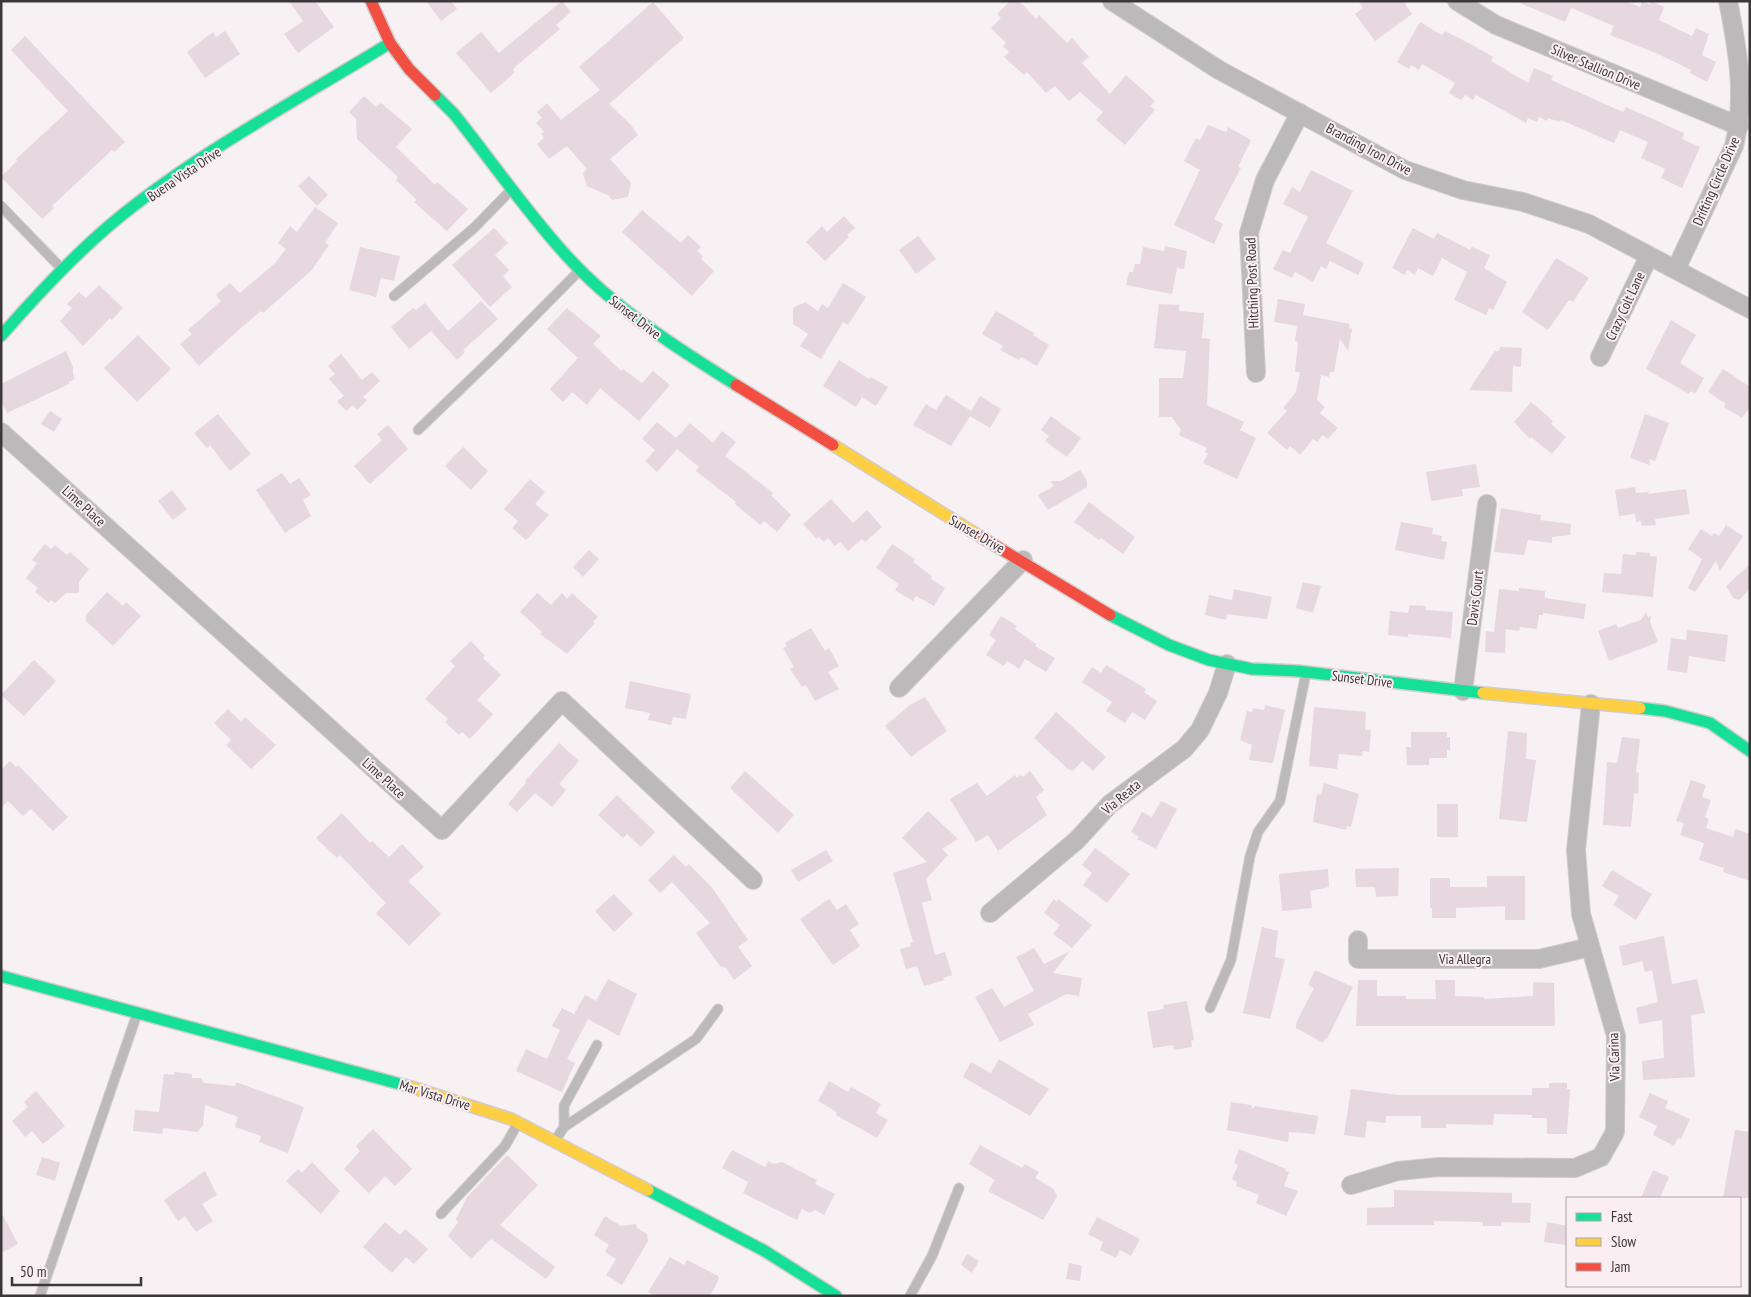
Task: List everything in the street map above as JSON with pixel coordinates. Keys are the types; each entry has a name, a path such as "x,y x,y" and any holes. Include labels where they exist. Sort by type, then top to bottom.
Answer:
{"main road":[{"name":"Sunset Drive","path":"371,1 390,43 409,69 454,114 566,254 603,291 672,345 980,536 1023,560 1120,623 1170,647 1227,664 1273,672 1306,672 1464,691 1665,711 1710,723 1750,751"},
{"name":"Buena Vista Drive","path":"1,336 46,284 128,211 216,152 390,43"},
{"name":"Mar Vista Drive","path":"1,976 448,1097 519,1123 763,1250 836,1296"}],"street":[{"name":"Branding Iron Drive","path":"1112,1 1220,70 1405,170 1463,190 1523,202 1589,224 1676,268 1750,309"},
{"name":"Silver Stallion Drive","path":"1457,1 1496,25 1739,126"},
{"name":"Drifting Circle Drive","path":"1676,268 1734,146 1739,126 1742,87 1728,1"},
{"name":"Hitching Post Road","path":"1256,373 1249,233 1265,180 1300,112"},
{"name":"Crazy Colt Lane","path":"1600,357 1649,256"},
{"name":"Lime Place","path":"1,432 442,830 562,701 753,880"},
{"name":"Davis Court","path":"1464,691 1487,504"},
{"path":"899,688 1023,560"},
{"name":"Via Reata","path":"990,913 1077,840 1110,804 1184,749 1200,730 1218,693 1227,664"},
{"name":"Via Carina","path":"1351,1185 1398,1171 1439,1167 1575,1168 1602,1157 1615,1132 1616,1036 1581,914 1576,850 1591,704"},
{"name":"Via Allegra","path":"1358,940 1358,959 1539,959 1590,947"}],"lane":[{"path":"394,296 474,228 513,188"},
{"path":"1,206 63,270"},
{"path":"418,430 500,351 580,269"},
{"path":"1210,1008 1231,960 1250,856 1258,832 1280,802 1306,672"},
{"path":"554,1142 564,1127 696,1039 718,1009"},
{"path":"40,1296 138,1012"},
{"path":"564,1127 564,1106 597,1045"},
{"path":"441,1214 505,1146 519,1123"},
{"path":"910,1296 932,1256 960,1188"}],"building":[{"path":"289,1 315,1 334,27 298,53 284,34 303,21"},
{"path":"426,1 451,1 457,9 441,21"},
{"path":"562,1 571,12 556,25 560,29 515,67 513,70 515,72 491,93 456,53 481,32 499,53"},
{"path":"1010,1 1019,1 1036,19 1039,15 1067,43 1072,38 1089,57 1082,63 1110,94 1126,75 1155,101 1150,106 1155,110 1125,145 1096,120 1103,112 1080,92 1069,101 1055,86 1046,93 1027,72 1024,75 1004,57 1009,52 1003,46 1006,43 991,28 1001,18 997,14"},
{"path":"1358,1 1403,1 1412,14 1375,41 1355,14 1363,8"},
{"path":"1515,1 1626,1 1640,7 1642,1 1650,5 1651,1 1664,7 1659,20 1692,36 1696,28 1709,34 1702,55 1716,62 1707,82 1690,73 1691,70 1658,54 1610,35 1614,26 1571,8 1565,22"},
{"path":"653,2 684,38 609,104 631,125 638,135 610,159 631,183 628,197 612,200 608,195 587,186 583,173 587,169 567,146 549,159 537,144 544,138 541,134 544,132 536,123 542,118 537,112 547,103 561,120 600,90 579,67"},
{"path":"1420,22 1442,35 1445,31 1476,47 1493,57 1491,61 1528,83 1534,68 1553,76 1551,80 1623,112 1626,107 1684,133 1682,139 1700,147 1682,188 1661,178 1665,169 1641,158 1648,142 1620,130 1614,143 1561,120 1560,122 1548,118 1547,121 1539,117 1537,122 1528,118 1526,123 1476,95 1473,100 1465,95 1461,100 1449,93 1455,83 1422,64 1419,70 1411,65 1409,69 1397,62"},
{"path":"225,31 240,54 205,78 187,52 213,32 216,37"},
{"path":"25,36 125,142 114,152 112,150 52,206 54,208 42,219 1,177 17,161 16,159 68,111 11,50"},
{"path":"364,96 376,107 381,103 412,129 396,147 435,185 437,182 468,209 447,231 414,202 417,200 396,180 398,177 357,139 356,119 349,112"},
{"path":"1208,125 1226,132 1228,127 1251,140 1238,167 1241,168 1214,219 1223,224 1214,244 1174,225 1200,170 1184,161 1196,138 1200,140"},
{"path":"1311,170 1353,191 1326,243 1364,263 1358,275 1330,261 1326,269 1321,266 1313,282 1295,272 1292,278 1273,269 1283,250 1290,253 1308,217 1283,204 1292,187 1300,192"},
{"path":"309,176 328,195 317,206 298,186"},
{"path":"315,207 338,223 325,243 329,245 311,271 263,313 261,311 243,326 199,366 180,344 192,334 188,330 221,301 216,295 230,283 240,293 275,263 286,249 278,243 290,226 297,232"},
{"path":"642,210 681,243 688,235 701,247 697,251 703,256 701,259 714,271 692,296 622,232"},
{"path":"844,216 855,228 847,235 849,237 825,261 806,242 822,226 827,232"},
{"path":"494,228 508,243 495,255 509,270 503,276 512,287 490,307 452,265"},
{"path":"1413,228 1434,239 1437,233 1470,250 1472,247 1490,255 1484,268 1507,282 1493,310 1489,308 1486,315 1454,300 1467,272 1442,258 1433,276 1418,268 1415,275 1407,270 1405,275 1392,268"},
{"path":"918,236 936,259 916,274 899,250"},
{"path":"1165,246 1187,251 1184,269 1177,268 1172,294 1126,285 1129,272 1133,272 1135,264 1140,264 1143,247 1164,251"},
{"path":"360,247 400,256 394,281 381,278 376,297 349,290"},
{"path":"1556,258 1589,278 1573,302 1569,300 1548,330 1522,312"},
{"path":"843,283 866,297 848,325 843,322 821,359 800,346 808,334 793,324 793,308 805,302 818,311 822,304 828,308"},
{"path":"99,285 123,308 112,320 110,318 83,346 60,321 72,308 67,304 79,292 86,298"},
{"path":"1278,299 1305,304 1303,315 1350,324 1349,328 1352,329 1348,351 1340,339 1334,372 1330,372 1329,377 1321,375 1317,400 1325,407 1320,413 1338,428 1328,439 1323,435 1317,442 1313,439 1300,455 1290,446 1287,450 1267,433 1287,411 1283,408 1296,392 1300,372 1295,372 1298,342 1295,341 1297,326 1274,322"},
{"path":"481,301 498,319 463,350 465,352 457,360 431,331 409,349 391,327 413,308 416,310 425,303 448,331"},
{"path":"1159,304 1179,305 1179,311 1204,313 1202,338 1210,339 1207,405 1244,422 1240,430 1256,438 1237,479 1203,463 1208,454 1205,452 1207,448 1179,435 1181,430 1172,417 1159,417 1159,378 1183,378 1186,351 1154,348"},
{"path":"567,308 601,336 593,344 621,371 623,369 642,383 653,371 670,385 639,421 600,388 587,405 572,392 563,402 550,389 578,358 547,329"},
{"path":"996,311 1034,333 1033,335 1049,345 1037,366 1021,357 1019,360 1000,350 1003,346 982,334"},
{"path":"1671,320 1696,335 1680,363 1704,378 1695,394 1691,391 1689,394 1646,369"},
{"path":"138,335 171,369 137,402 104,368"},
{"path":"1500,347 1522,348 1521,367 1513,366 1512,392 1469,390 1495,351 1499,351"},
{"path":"66,351 73,367 75,379 69,382 69,384 7,413 1,400 1,384"},
{"path":"341,354 362,380 372,372 380,381 363,397 367,400 357,410 353,405 346,411 337,401 344,396 329,379 335,374 328,366"},
{"path":"839,360 869,379 871,377 888,387 876,406 862,397 856,407 823,386"},
{"path":"1723,369 1750,387 1750,407 1742,418 1724,407 1726,404 1708,392"},
{"path":"946,395 971,411 980,396 1001,409 990,428 970,416 951,446 913,425 926,404 936,410"},
{"path":"1531,402 1553,421 1551,424 1566,437 1552,454 1531,437 1530,439 1514,422"},
{"path":"50,411 62,419 54,432 41,424"},
{"path":"218,414 251,454 230,471 210,445 207,448 194,433"},
{"path":"1645,414 1669,423 1655,461 1649,459 1650,465 1630,458"},
{"path":"1051,416 1081,438 1067,457 1045,441 1049,436 1041,430"},
{"path":"657,422 676,438 690,423 713,443 722,431 736,442 725,456 773,493 771,495 791,515 777,532 764,521 760,525 735,504 736,502 696,471 699,467 677,449 657,472 645,461 655,450 642,439"},
{"path":"388,425 408,449 370,484 354,466 382,440 377,434"},
{"path":"463,447 488,471 471,490 445,466"},
{"path":"1476,464 1480,487 1462,489 1463,496 1431,501 1426,472"},
{"path":"1080,470 1087,481 1087,487 1048,510 1038,495 1054,486 1050,481 1061,481"},
{"path":"282,473 290,484 299,478 311,495 303,500 311,516 285,533 256,490"},
{"path":"530,479 545,492 535,504 549,515 526,540 512,528 518,521 504,509"},
{"path":"1635,487 1636,493 1649,492 1648,494 1686,489 1690,514 1655,519 1656,525 1642,526 1641,521 1636,522 1635,514 1619,516 1615,490"},
{"path":"172,490 187,509 173,520 158,501"},
{"path":"831,499 853,523 867,510 882,527 865,542 862,539 848,551 840,542 835,546 828,538 824,542 819,537 817,539 803,524"},
{"path":"1089,502 1135,537 1123,554 1074,522"},
{"path":"1501,508 1541,515 1540,520 1571,524 1570,535 1552,537 1552,543 1528,540 1524,555 1494,552"},
{"path":"1401,522 1433,528 1432,534 1442,536 1441,541 1447,542 1444,560 1395,550"},
{"path":"1726,525 1743,536 1720,571 1716,561 1695,592 1688,588 1702,559 1688,549 1701,529 1712,536 1714,533 1719,536"},
{"path":"45,544 51,549 55,545 67,555 70,552 89,569 79,582 79,593 66,593 55,603 51,600 49,603 35,592 38,588 26,578 37,563 32,560"},
{"path":"892,544 915,559 913,562 932,576 931,579 945,588 934,606 916,596 913,601 895,590 899,584 876,568"},
{"path":"589,550 599,559 583,577 573,567"},
{"path":"1636,552 1650,553 1650,556 1657,557 1653,597 1602,592 1604,573 1621,574 1623,554 1636,555"},
{"path":"1750,564 1750,589 1739,600 1733,598 1726,586"},
{"path":"1303,582 1321,586 1313,613 1296,608"},
{"path":"1519,588 1545,591 1545,598 1586,604 1584,619 1543,613 1543,615 1539,615 1537,629 1520,627 1519,631 1506,629 1505,653 1485,652 1486,631 1494,632 1499,589 1519,591"},
{"path":"1234,589 1272,597 1267,619 1227,614 1226,620 1205,615 1209,595 1232,600"},
{"path":"107,592 123,606 126,602 141,616 113,646 86,621 86,615"},
{"path":"537,593 551,605 562,593 567,599 572,593 598,617 593,622 595,623 567,654 540,634 542,632 520,612"},
{"path":"1410,605 1426,606 1426,610 1453,612 1451,638 1408,634 1408,637 1388,635 1390,611 1408,613"},
{"path":"1646,612 1648,617 1651,616 1650,622 1658,642 1609,661 1598,631 1616,624 1618,628 1641,620"},
{"path":"1001,616 1017,626 1015,629 1036,644 1035,646 1055,658 1046,672 1025,659 1019,669 1007,661 1004,666 986,655 996,640 989,635"},
{"path":"811,628 825,651 829,648 839,666 828,672 839,689 815,701 806,685 802,687 790,669 794,667 783,648 787,646 785,643"},
{"path":"1687,630 1728,635 1725,662 1689,656 1687,673 1667,670 1671,638 1686,640"},
{"path":"471,641 485,656 483,658 501,675 477,700 493,714 470,739 462,732 459,735 445,722 448,719 425,699 455,666 450,661"},
{"path":"34,660 56,681 24,716 1,695"},
{"path":"1106,665 1146,689 1144,692 1157,701 1145,720 1132,712 1125,723 1106,711 1112,702 1082,682 1092,667 1101,673"},
{"path":"630,681 691,694 686,719 673,717 671,725 648,720 650,713 625,708"},
{"path":"925,697 947,731 911,757 885,726 910,705"},
{"path":"1265,705 1285,710 1273,763 1249,760 1252,745 1240,740 1247,711 1252,712 1253,708 1264,710"},
{"path":"1314,707 1366,712 1365,730 1371,730 1369,752 1363,751 1362,756 1339,754 1337,769 1309,766"},
{"path":"228,709 241,722 245,717 276,745 251,769 226,745 231,740 214,723"},
{"path":"1056,712 1106,757 1093,771 1082,761 1073,771 1068,769 1034,738"},
{"path":"1508,731 1527,733 1526,759 1536,760 1527,822 1499,819"},
{"path":"1411,732 1447,732 1447,737 1450,737 1450,750 1447,750 1447,758 1429,758 1429,765 1407,765 1406,747 1411,747"},
{"path":"1622,737 1640,739 1636,772 1639,773 1638,794 1634,793 1631,827 1603,825 1607,762 1617,763"},
{"path":"559,743 579,761 559,784 566,790 552,807 535,793 517,812 508,804 526,783 525,781"},
{"path":"10,761 16,767 18,765 68,817 53,831 31,809 23,816 8,801 1,808 1,770"},
{"path":"745,771 794,815 778,833 730,788"},
{"path":"1030,771 1044,790 1036,797 1047,815 998,851 988,835 976,842 950,799 977,783 987,796 1015,775 1017,778 1021,775 1023,777"},
{"path":"1691,780 1706,785 1702,797 1711,800 1705,817 1709,819 1706,828 1733,837 1735,829 1750,834 1750,881 1723,872 1724,868 1699,860 1704,843 1680,835 1684,823 1676,821"},
{"path":"1324,783 1359,794 1351,827 1347,826 1346,830 1313,822 1317,794 1321,795"},
{"path":"617,795 655,832 641,847 627,834 623,838 598,815"},
{"path":"1161,801 1177,809 1156,849 1137,839 1139,837 1131,832 1142,812 1152,817"},
{"path":"1437,804 1458,804 1458,837 1437,837"},
{"path":"928,811 958,839 942,849 948,855 926,879 932,900 922,903 935,955 945,952 952,975 943,978 944,980 924,986 917,966 906,969 900,949 911,946 910,943 913,942 893,873 927,862 902,838"},
{"path":"342,813 370,843 372,841 389,857 402,844 424,867 408,881 441,914 409,946 376,913 386,903 340,855 337,858 316,838"},
{"path":"1095,848 1130,874 1107,903 1083,885 1092,873 1082,865"},
{"path":"826,850 833,861 798,882 791,870"},
{"path":"674,855 686,867 689,864 713,889 748,940 738,947 752,966 734,980 726,968 720,966 696,933 710,923 672,882 660,893 648,880"},
{"path":"1399,868 1398,896 1376,897 1375,887 1356,887 1355,869"},
{"path":"1328,869 1329,887 1310,891 1312,908 1282,911 1279,874"},
{"path":"1612,870 1652,894 1636,920 1613,905 1619,896 1602,886"},
{"path":"1487,876 1525,876 1525,920 1505,920 1505,906 1456,908 1456,918 1432,918 1430,878 1450,878 1450,887 1487,887"},
{"path":"614,894 633,914 614,932 595,911"},
{"path":"829,899 837,910 846,904 859,924 850,930 860,946 833,965 800,919"},
{"path":"1054,899 1057,902 1058,899 1092,925 1072,948 1053,934 1060,925 1044,913"},
{"path":"1262,927 1278,931 1275,957 1285,959 1270,1019 1243,1013"},
{"path":"1664,936 1672,984 1697,979 1705,1013 1691,1015 1695,1077 1643,1080 1642,1061 1664,1058 1662,1020 1639,1024 1636,1008 1658,1002 1652,970 1645,972 1642,961 1623,966 1619,946"},
{"path":"1034,948 1044,964 1070,951 1053,973 1082,978 1079,996 1066,994 1028,1014 1034,1025 1000,1042 975,997 992,988 1004,1007 1034,991 1016,957"},
{"path":"1315,970 1353,987 1327,1039 1325,1038 1323,1043 1296,1028 1296,1023 1314,988 1308,985"},
{"path":"608,979 637,994 619,1036 588,1019 567,1059 575,1063 562,1092 516,1071 526,1049 547,1059 560,1030 552,1026 562,1008 574,1014 585,995 596,1001"},
{"path":"1358,980 1377,980 1377,996 1406,996 1406,999 1436,999 1435,980 1455,980 1455,996 1484,997 1484,999 1533,996 1533,982 1554,983 1555,1026 1356,1026"},
{"path":"1187,1001 1194,1040 1191,1041 1192,1047 1174,1050 1173,1045 1153,1048 1147,1012 1164,1009 1163,1005"},
{"path":"999,1059 1049,1089 1030,1116 963,1077 971,1062 991,1073"},
{"path":"174,1072 192,1074 192,1078 201,1078 204,1083 235,1086 236,1083 239,1083 304,1107 288,1153 259,1142 261,1136 235,1127 238,1117 205,1105 203,1125 198,1132 163,1128 162,1134 133,1131 135,1110 159,1112 164,1074 174,1075"},
{"path":"829,1081 848,1092 851,1087 881,1104 876,1113 888,1120 877,1138 836,1115 837,1112 818,1101"},
{"path":"1549,1083 1567,1083 1567,1089 1570,1089 1567,1134 1547,1134 1547,1118 1532,1118 1532,1115 1494,1114 1493,1125 1446,1124 1446,1128 1421,1128 1421,1116 1386,1116 1386,1123 1367,1121 1365,1138 1344,1135 1351,1089 1398,1095 1532,1095 1532,1088 1549,1088"},
{"path":"36,1091 65,1126 43,1144 32,1131 25,1137 12,1121 28,1107 24,1102"},
{"path":"1650,1093 1668,1101 1665,1108 1690,1119 1681,1139 1678,1138 1674,1146 1653,1135 1657,1126 1639,1117"},
{"path":"1231,1102 1251,1105 1253,1109 1254,1106 1318,1116 1315,1134 1289,1132 1288,1142 1227,1130"},
{"path":"373,1129 412,1169 395,1186 385,1176 369,1193 344,1169 360,1151 356,1146"},
{"path":"1735,1130 1750,1132 1750,1198 1723,1197"},
{"path":"980,1145 1022,1168 1025,1164 1039,1172 1035,1178 1054,1189 1057,1197 1043,1220 988,1191 995,1180 969,1164"},
{"path":"1239,1149 1289,1172 1284,1186 1298,1191 1286,1216 1256,1203 1259,1195 1236,1186 1237,1182 1232,1179 1238,1165 1234,1163"},
{"path":"732,1150 765,1167 768,1161 774,1164 782,1162 817,1180 815,1184 835,1194 824,1215 815,1210 810,1213 802,1209 797,1220 743,1193 748,1182 722,1168"},
{"path":"507,1155 538,1185 500,1225 555,1267 546,1279 491,1239 471,1259 448,1236 458,1222 456,1219 467,1197"},
{"path":"42,1157 60,1163 55,1181 36,1175"},
{"path":"312,1162 340,1191 321,1214 286,1181 298,1169 302,1173"},
{"path":"1653,1170 1669,1177 1660,1197 1641,1197"},
{"path":"205,1171 217,1195 202,1204 213,1221 196,1232 185,1216 178,1221 164,1200"},
{"path":"1394,1190 1512,1193 1512,1203 1531,1203 1530,1223 1501,1222 1501,1226 1483,1226 1483,1222 1434,1221 1434,1225 1367,1225 1367,1208 1394,1207"},
{"path":"1,1212 18,1244 1,1253"},
{"path":"605,1216 621,1226 636,1224 637,1228 647,1234 648,1241 622,1285 606,1275 616,1259 605,1252 609,1245 594,1235"},
{"path":"1097,1217 1140,1239 1131,1256 1120,1250 1116,1258 1100,1250 1103,1242 1088,1234"},
{"path":"385,1222 400,1235 405,1229 428,1249 414,1264 406,1257 392,1273 363,1247"},
{"path":"1547,1222 1566,1226 1566,1245 1544,1242"},
{"path":"967,1254 979,1261 972,1273 961,1265"},
{"path":"670,1257 684,1265 687,1260 718,1276 719,1279 710,1296 656,1296 648,1292"},
{"path":"1069,1263 1082,1266 1080,1281 1066,1279"}],"traffic: fast":[{"path":"1,336 81,251 143,199 247,129 390,43"},
{"path":"435,95 454,114 536,220 584,274 646,326 736,385"},
{"path":"1110,615 1169,645 1209,660 1252,669 1298,671 1483,693"},
{"path":"1640,708 1665,711 1710,723 1750,751"},
{"path":"1,976 411,1087"},
{"path":"648,1190 763,1250 836,1296"}],"traffic: slow":[{"path":"833,445 981,537"},
{"path":"1483,693 1640,708"},
{"path":"411,1087 511,1119 648,1190"}],"traffic: jam":[{"path":"371,1 390,43 409,69 435,95"},
{"path":"736,385 833,445"},
{"path":"981,537 1110,615"}]}
